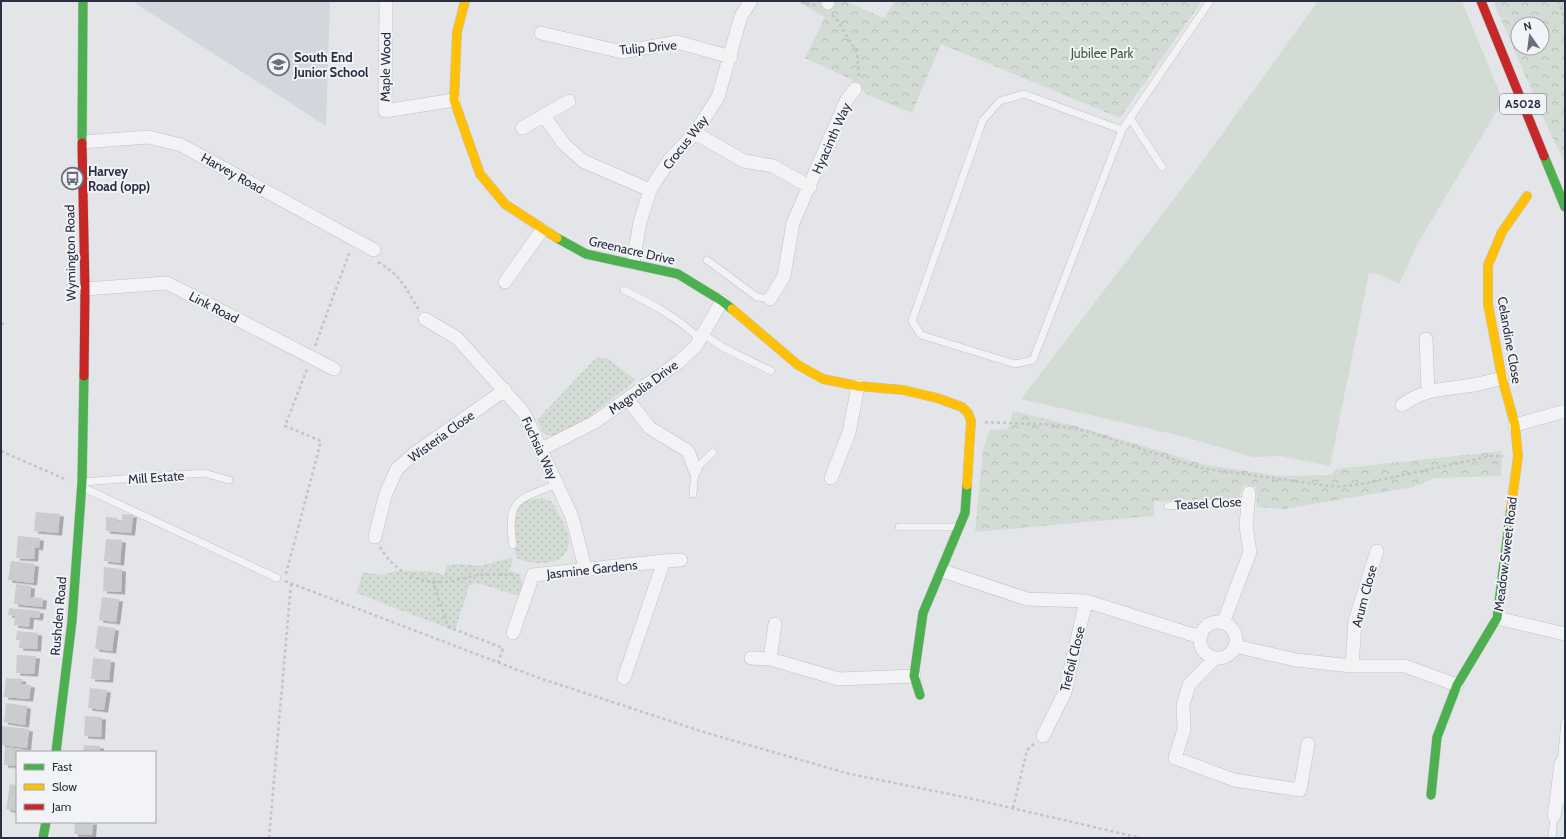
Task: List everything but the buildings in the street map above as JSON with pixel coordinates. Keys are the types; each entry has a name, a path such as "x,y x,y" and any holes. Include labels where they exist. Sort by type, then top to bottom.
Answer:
{"street":[{"name":"Wymington Road","path":"82,484 85,289 82,142 83,1"},
{"name":"Maple Wood","path":"386,1 385,111 454,100"},
{"name":"Greenacre Drive","path":"465,1 457,32 454,70 454,100 480,174 505,204 542,230 586,254 678,274 722,300 798,366 824,379 858,386 903,390 937,398 962,407 970,417"},
{"name":"Crocus Way","path":"633,263 640,222 650,190 670,159 695,133 718,97 731,57 741,16 751,1"},
{"name":"A5028","path":"1480,1 1561,185 1565,207"},
{"name":"Tulip Drive","path":"541,33 622,52 677,42 731,57"},
{"name":"Hyacinth Way","path":"770,299 784,276 793,223 810,187 846,101 855,89"},
{"path":"522,128 569,101"},
{"path":"544,116 564,144 583,161 650,190"},
{"name":"Hyacinth Way","path":"695,133 744,161 773,166 810,187"},
{"name":"Harvey Road","path":"82,142 148,137 181,144 374,250"},
{"name":"Celandine Close","path":"1515,425 1502,378 1488,304 1488,264 1502,232 1527,196"},
{"path":"505,282 542,230"},
{"name":"Link Road","path":"85,289 167,283 334,369"},
{"name":"Magnolia Drive","path":"542,449 595,422 628,400 680,361 696,346 722,300"},
{"name":"Fuchsia Way","path":"425,319 457,338 524,413 542,449 572,517 586,568"},
{"path":"1426,340 1428,392"},
{"path":"1402,405 1416,395 1439,388 1466,386 1502,378"},
{"path":"831,478 849,432 858,386"},
{"name":"Wisteria Close","path":"375,537 386,493 398,469 415,453 505,390"},
{"path":"628,400 650,428 688,451 695,470"},
{"path":"1515,425 1565,411"},
{"path":"920,696 914,676 923,613 943,570 965,513 970,417"},
{"name":"Meadow Sweet Road","path":"1431,795 1437,737 1457,685 1497,618 1518,456 1515,425"},
{"name":"Rushden Road","path":"56,751 72,621 82,484"},
{"name":"Teasel Close","path":"1223,623 1250,552 1246,526 1249,497"},
{"name":"Arum Close","path":"1352,666 1355,621 1377,551"},
{"name":"Jasmine Gardens","path":"513,633 533,575 586,568 681,560"},
{"path":"624,678 664,562"},
{"path":"943,570 1027,599 1086,602 1200,636"},
{"name":"Trefoil Close","path":"1043,736 1065,692 1086,602"},
{"path":"1497,618 1565,634"},
{"path":"1215,658 1204,651 1201,646 1200,636 1207,626 1213,623 1223,623 1232,630 1235,636 1235,646 1227,655 1215,658 1189,685 1183,705 1184,730 1175,758 1234,780 1300,790 1308,744"},
{"path":"770,658 775,624"},
{"path":"1235,646 1296,660 1352,666 1405,666 1457,685"},
{"path":"751,658 770,658 839,679 914,676"},
{"path":"1554,816 1561,796 1561,763"},
{"path":"43,838 46,823"}],"lane":[{"path":"1122,130 1024,94 1000,101 983,120 912,321 921,335 1015,364 1033,360 1122,130 1210,1"},
{"path":"1130,118 1162,167"},
{"path":"707,260 757,297 770,299"},
{"path":"624,290 656,306 701,336 771,371"},
{"path":"693,494 695,470 713,452"},
{"name":"Mill Estate","path":"82,484 204,473 229,480"},
{"path":"82,484 277,578"},
{"path":"513,545 510,516 513,506 526,496 557,484"},
{"name":"Teasel Close","path":"1168,506 1249,497"},
{"path":"899,527 960,527"},
{"path":"1561,763 1565,722"},
{"path":"1552,837 1554,816"}],"path":[{"path":"801,1 826,6 836,18 857,53 859,81 855,89"},
{"path":"1559,1 1565,21"},
{"path":"354,239 285,426 321,441 284,581 539,678 710,734 842,772 1013,808 1141,838"},
{"path":"374,250 374,259 391,270 402,280 425,319"},
{"path":"1,323 6,325"},
{"path":"970,417 1056,425 1088,432 1200,468 1337,488 1362,484 1490,456 1518,456"},
{"path":"1,451 82,484"},
{"path":"375,537 388,560 398,570 419,580 444,582 480,575 533,575"},
{"path":"433,581 448,627 503,648 498,663"},
{"path":"269,838 290,584"},
{"path":"1013,808 1027,750 1043,736"}],"shaded area":[{"name":"South End Junior School","path":"132,1 330,1 326,126"}],"green space":[{"name":"Jubilee Park","path":"797,1 844,1 884,18 895,1 1202,1 1120,118 941,44 912,113 868,95 849,78 805,58 825,17"},
{"path":"1318,1 1462,1 1503,101 1418,243 1399,284 1381,275 1369,273 1330,466 1280,456 1253,457 1185,437 1021,399 1196,170"},
{"path":"1493,1 1565,1 1565,162 1550,133 1517,56 1550,56 1550,16 1510,16 1510,40"},
{"path":"600,357 608,359 636,380 584,421 553,437 543,433 537,420 595,359"},
{"path":"1013,411 1076,426 1206,465 1281,476 1332,475 1335,469 1502,451 1501,476 1435,478 1413,487 1284,509 1257,507 1256,487 1243,485 1239,498 1154,501 1154,516 975,532 983,450 990,430 1008,429"},
{"path":"542,498 552,502 567,532 569,541 567,550 563,556 557,560 533,563 518,559 515,553 511,522 521,501"},
{"path":"510,558 513,560 509,570 518,574 522,580 520,596 477,583 469,586 455,631 357,593 363,572 383,575 396,571 430,571 444,575 447,565 459,564 480,566"}],"traffic: fast":[{"path":"82,143 83,1"},
{"path":"1544,156 1565,207"},
{"path":"557,238 586,254 678,274 722,301 732,309"},
{"path":"56,751 72,621 82,482 84,376"},
{"path":"920,695 914,676 923,613 965,513 967,485"},
{"path":"1431,795 1437,737 1457,685 1497,618 1511,508"},
{"path":"43,838 46,823"}],"traffic: slow":[{"path":"465,1 457,32 454,100 480,174 505,204 557,238"},
{"path":"1511,508 1518,456 1515,425 1502,378 1488,304 1488,265 1502,232 1527,196"},
{"path":"732,309 798,365 823,379 858,386 903,390 937,398 962,407 968,413 971,421 967,485"}],"traffic: jam":[{"path":"1481,1 1544,156"},
{"path":"82,143 85,289 84,376"}],"place":[{"name":"South End Junior School","path":"279,64"},
{"name":"Harvey Road (opp)","path":"72,178"}]}
